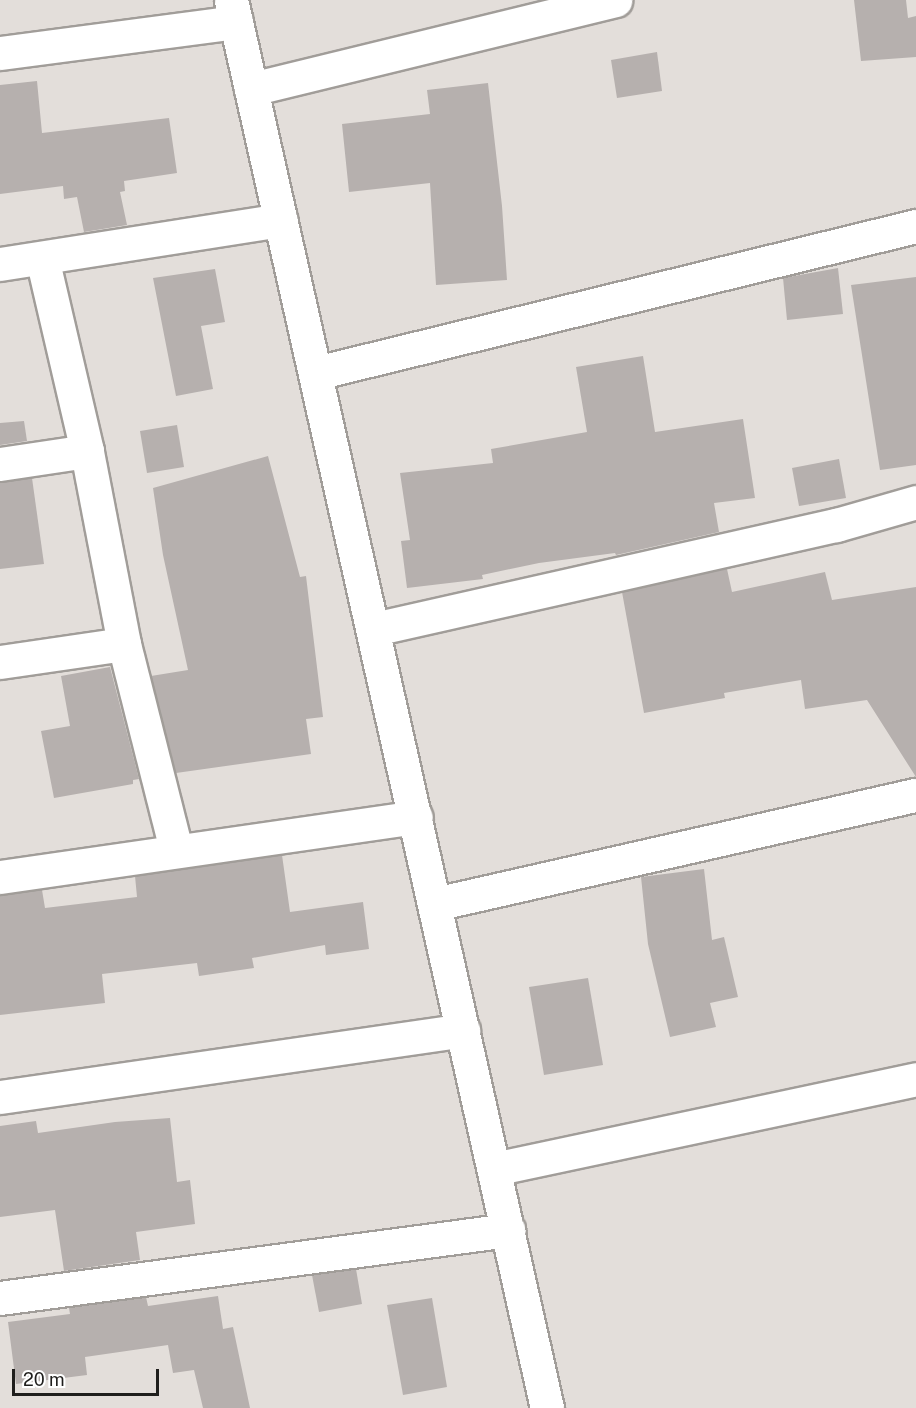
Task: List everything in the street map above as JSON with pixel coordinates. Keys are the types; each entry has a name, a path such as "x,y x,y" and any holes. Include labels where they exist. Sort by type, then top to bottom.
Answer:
{"street":[{"path":"251,89 615,0"},
{"path":"0,53 233,11 374,629 547,1408"},
{"path":"0,264 281,220"},
{"path":"316,373 916,226"},
{"path":"42,258 87,451 124,644 176,850"},
{"path":"0,464 87,451"},
{"path":"374,629 836,525 916,502"},
{"path":"0,663 124,644"},
{"path":"435,904 916,795"},
{"path":"0,877 416,817"},
{"path":"0,1097 463,1030"},
{"path":"494,1169 916,1079"},
{"path":"0,1298 508,1230"}],"building":[{"path":"854,0 906,0 908,18 916,16 916,57 861,61"},
{"path":"657,52 662,91 617,98 611,60"},
{"path":"37,81 42,133 169,118 177,173 124,181 125,191 120,192 127,225 84,232 77,197 64,199 63,186 0,194 0,85"},
{"path":"488,83 502,206 507,280 436,285 430,183 349,192 342,124 430,114 427,90"},
{"path":"838,268 843,314 787,320 783,278"},
{"path":"215,269 225,322 201,326 213,389 176,396 153,278"},
{"path":"916,277 916,465 880,470 851,285"},
{"path":"643,356 655,432 743,419 755,498 714,503 719,532 616,555 615,553 539,563 482,575 483,579 407,588 401,541 410,540 400,473 493,463 491,449 587,432 576,367"},
{"path":"24,421 27,441 0,445 0,423"},
{"path":"177,425 184,467 147,473 140,431"},
{"path":"268,456 300,577 306,576 323,717 306,719 311,754 176,773 151,676 188,670 163,555 153,488"},
{"path":"839,459 846,498 799,506 792,468"},
{"path":"32,478 44,564 0,569 0,482"},
{"path":"727,569 732,592 825,572 832,600 916,587 916,777 867,700 805,709 801,680 724,693 725,698 644,713 622,592"},
{"path":"110,667 139,779 133,780 133,784 54,798 41,731 70,726 61,676"},
{"path":"282,855 290,912 363,902 369,949 326,955 325,945 252,958 254,968 199,976 197,963 102,974 105,1003 0,1015 0,895 42,890 45,908 137,897 135,876"},
{"path":"704,869 712,940 724,937 738,997 710,1003 716,1027 670,1037 648,944 641,877"},
{"path":"588,978 603,1065 544,1075 529,987"},
{"path":"170,1118 177,1182 190,1180 195,1224 136,1232 140,1260 64,1271 55,1210 0,1217 0,1126 36,1121 38,1133 115,1122"},
{"path":"356,1269 362,1304 319,1312 312,1275"},
{"path":"218,1296 223,1329 233,1327 250,1408 203,1408 194,1370 173,1373 168,1345 85,1357 87,1375 16,1384 8,1322 70,1314 69,1308 146,1297 148,1306"},
{"path":"432,1298 447,1387 403,1395 387,1305"}]}
